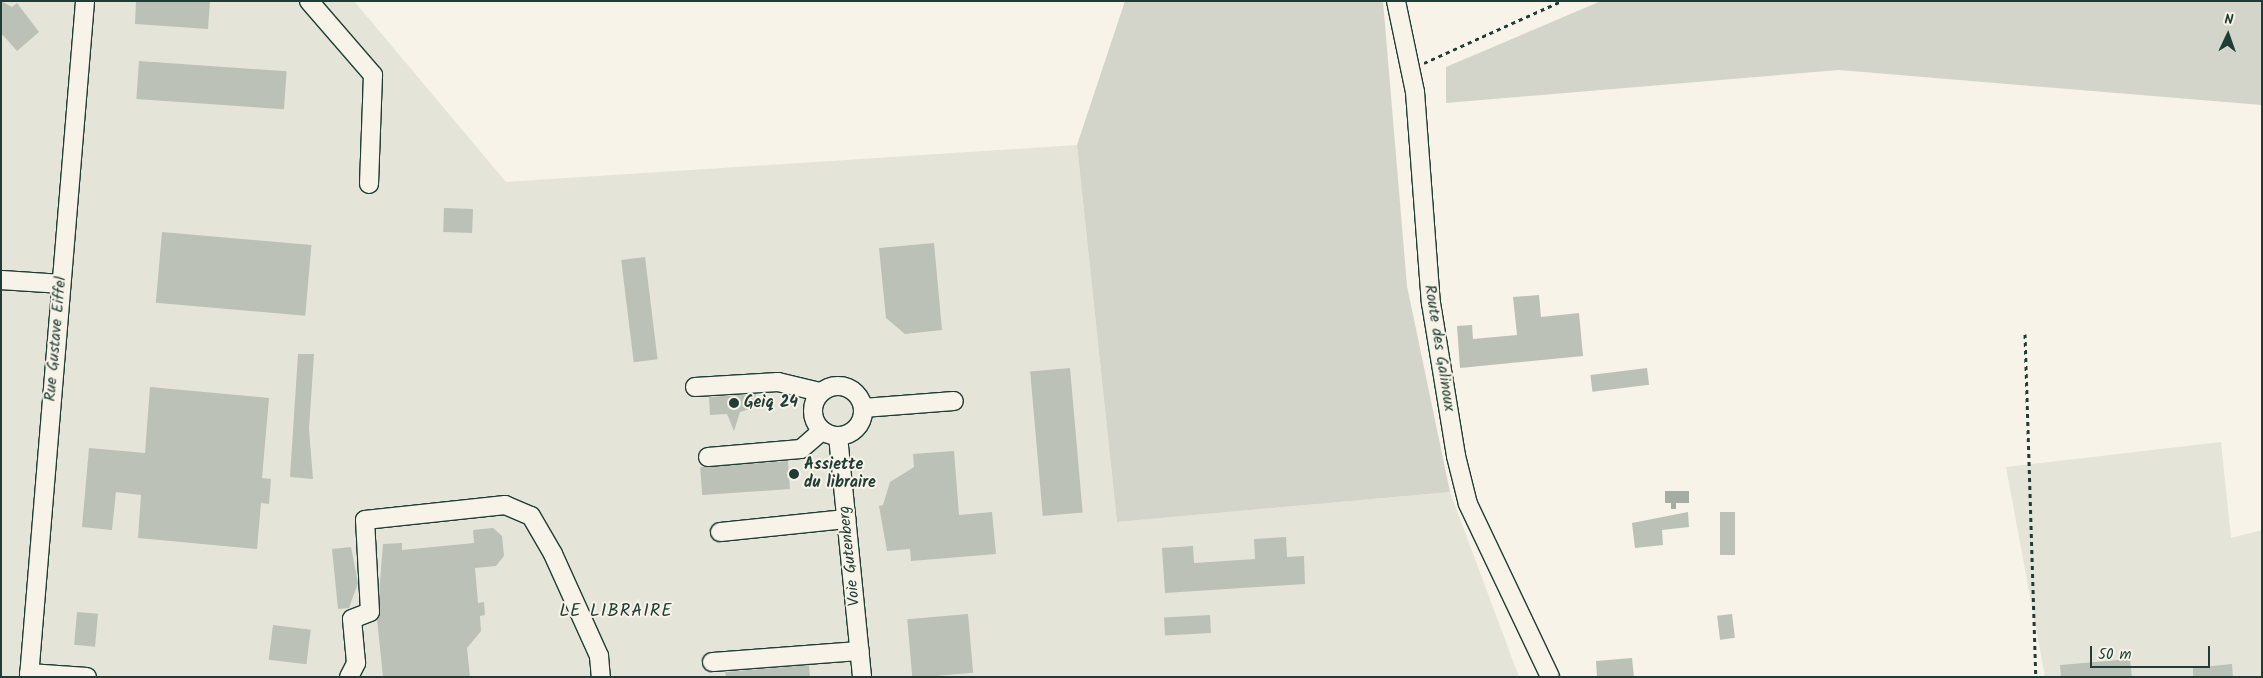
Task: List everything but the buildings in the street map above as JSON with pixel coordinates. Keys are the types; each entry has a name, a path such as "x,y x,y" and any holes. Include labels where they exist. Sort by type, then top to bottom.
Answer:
{"street":[{"name":"Rue Gustave Eiffel","path":"29,675 85,1"},
{"path":"309,1 374,75 369,184"},
{"name":"Route des Galinoux","path":"1396,1 1410,70 1430,303 1456,456 1468,504 1550,677"},
{"path":"1,280 61,284"},
{"path":"695,387 778,382 820,392 840,385 848,388 863,408"},
{"path":"820,392 813,416 830,433"},
{"path":"863,408 954,402"},
{"path":"708,457 800,449 830,433 858,425 863,408"},
{"name":"Voie Gutenberg","path":"830,433 846,520 862,677"},
{"path":"348,677 356,663 352,619 370,612 365,520 504,505 531,516 553,554 599,656 601,677"},
{"path":"720,532 846,520"},
{"path":"712,662 860,651"},
{"path":"29,675 87,677"}],"path":[{"path":"1410,70 1561,1"},
{"path":"2025,334 2036,677"}],"shaded area":[{"path":"1,1 354,1 506,182 1077,145 1117,522 1450,492 1519,677 1,677"},
{"path":"1125,1 1383,1 1407,286 1450,492 1117,522 1077,145"},
{"path":"1601,1 2262,1 2262,105 1839,70 1446,103 1446,67"},
{"path":"2221,442 2231,538 2262,530 2262,677 2045,677 2006,467"},
{"path":"1665,491 1689,491 1689,503 1676,503 1676,509 1671,509 1671,503 1665,503"}],"place":[{"name":"Geiq 24","path":"734,403"},
{"name":"Assiette du libraire","path":"794,474"}],"district":[{"name":"LE LIBRAIRE","path":"616,612"}]}
